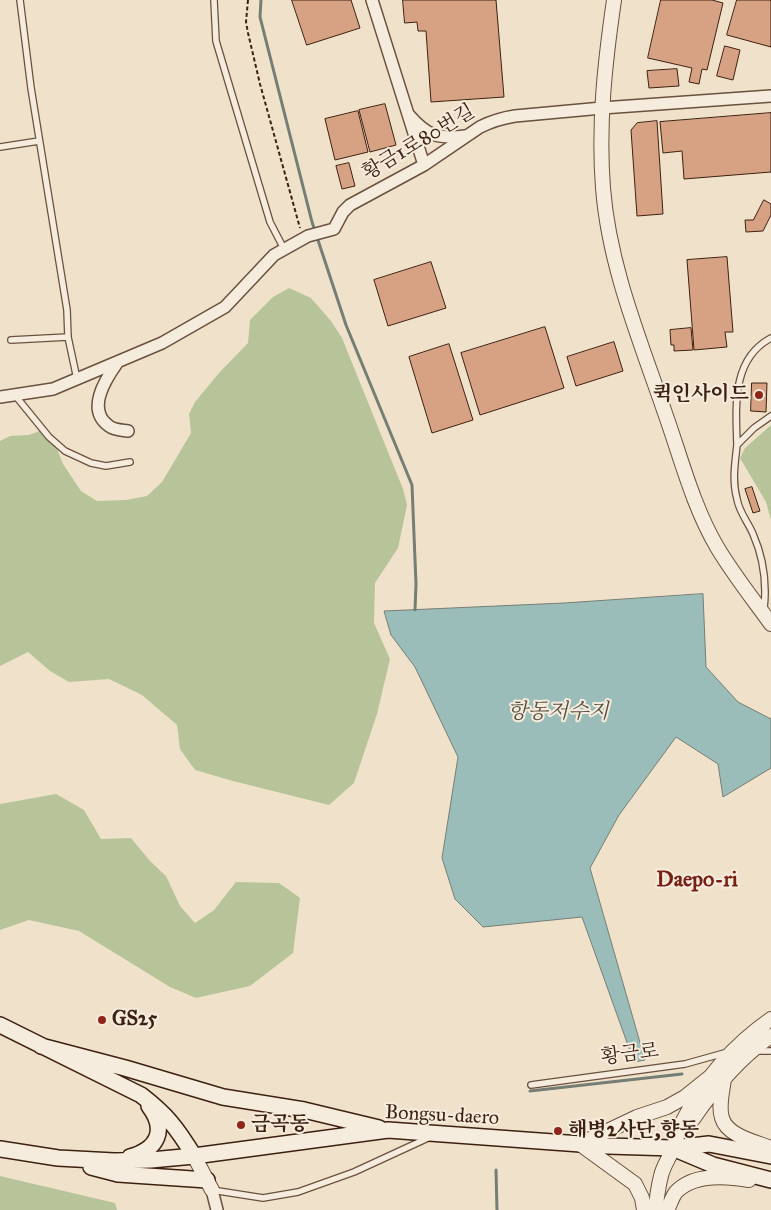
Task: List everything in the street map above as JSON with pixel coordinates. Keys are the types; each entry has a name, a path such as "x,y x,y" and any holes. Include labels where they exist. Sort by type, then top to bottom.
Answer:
{"main road":[{"path":"0,1025 141,1096 159,1109 174,1124 198,1155"},
{"path":"40,1046 223,1097 304,1110 388,1130"},
{"path":"102,1062 136,1082 163,1104 185,1127 198,1155"},
{"path":"114,1161 139,1154 150,1148 157,1136 159,1126 157,1117 141,1096"},
{"name":"Bongsu-daero","path":"0,1149 58,1158 114,1161 198,1155 388,1130 580,1144 673,1148 709,1144 771,1156"},
{"name":"Bongsu-daero","path":"673,1148 714,1165 771,1182"},
{"path":"58,1158 118,1174 210,1185"}],"street":[{"path":"372,0 424,165"},
{"path":"614,0 602,108 603,190 613,250 632,314 688,480 706,526 732,570 767,619"},
{"name":"황금1로80번길","path":"305,238 330,231 337,226 343,212 350,205 424,165 480,127 501,118 602,108 771,96"},
{"path":"407,112 424,130 435,136 450,138 467,136"},
{"path":"0,397 53,389 162,343 225,307 274,255 305,238"},
{"path":"118,362 106,378 100,392 98,410 103,420 111,428 128,431"},
{"path":"655,1210 661,1174 683,1121 718,1077 732,1050 771,1019"},
{"path":"644,1210 642,1198 635,1184 580,1144 637,1117 667,1107 718,1077 771,1036"},
{"path":"718,1077 722,1118 727,1127 736,1133 771,1148"},
{"path":"198,1155 218,1210"},
{"path":"667,1210 676,1192 693,1181 708,1178 734,1178 771,1182"}],"lane":[{"path":"20,0 39,141 67,310 68,337 77,379"},
{"path":"214,0 216,42 270,222 284,249"},
{"path":"0,148 39,141"},
{"path":"11,340 68,337"},
{"path":"767,619 766,583 762,560 753,533 737,501 734,476 737,446 737,390 754,350 771,338"},
{"path":"14,394 49,437 66,451 91,463 106,466 130,462"},
{"path":"737,446 754,428 771,416"},
{"name":"황금로","path":"530,1085 697,1062 732,1050"},
{"path":"750,1051 771,1051"},
{"path":"210,1185 263,1198 298,1192 354,1172 436,1134"}],"path":[{"path":"248,0 246,22 248,33 305,238"}],"green space":[{"path":"289,288 311,298 331,321 342,338 403,489 407,505 398,548 375,583 374,623 390,659 377,714 354,783 329,805 195,770 180,749 177,725 142,695 109,679 69,682 50,671 28,652 0,666 0,441 10,436 29,435 45,429 53,439 63,464 81,491 97,501 126,500 147,496 162,482 191,433 189,414 195,402 219,373 248,343 250,320 273,297"},
{"path":"771,425 771,520 766,502 740,458 745,448"},
{"path":"56,794 84,810 101,839 131,838 150,861 166,876 180,906 195,923 214,910 236,882 279,883 300,898 293,953 250,986 196,998 170,987 79,931 29,920 0,930 0,804"},
{"path":"0,1176 115,1203 117,1210 0,1210"}],"water":[{"name":"항동저수지","path":"703,594 706,667 738,702 771,719 771,768 723,797 718,764 676,737 619,815 590,868 645,1060 634,1062 582,917 483,927 455,899 442,858 458,757 415,667 391,635 384,611 564,603"}],"building":[{"path":"292,0 351,0 360,28 307,45"},
{"path":"403,0 496,0 504,97 431,102 426,31 418,31 417,22 405,23"},
{"path":"661,0 712,0 723,3 707,70 702,69 699,84 689,82 692,68 648,58"},
{"path":"737,0 771,0 771,47 727,35"},
{"path":"725,46 740,50 733,80 717,76"},
{"path":"677,69 679,86 649,88 647,71"},
{"path":"385,104 396,145 370,152 359,110"},
{"path":"358,111 368,152 335,160 325,119"},
{"path":"771,113 771,172 684,179 682,151 663,153 660,122"},
{"path":"657,121 663,214 637,216 631,130 637,123"},
{"path":"349,163 355,186 342,189 336,166"},
{"path":"764,200 771,204 771,215 763,231 746,232 745,220 753,220"},
{"path":"727,257 733,332 725,332 727,347 694,350 687,260"},
{"path":"431,262 446,308 388,326 374,280"},
{"path":"545,327 564,388 480,415 461,353"},
{"path":"691,328 693,350 674,351 674,345 671,345 670,330"},
{"path":"614,342 623,371 576,386 567,357"},
{"path":"449,344 473,420 432,433 409,357"},
{"path":"752,383 767,383 766,412 751,411"},
{"path":"752,487 760,511 753,513 745,489"}],"waterway":[{"path":"261,0 260,17 312,222 346,325 412,485 416,584 415,610"},
{"path":"530,1091 682,1074"},
{"path":"496,1170 497,1210"}],"place":[{"name":"퀵인사이드","path":"759,395"},
{"name":"GS25","path":"102,1020"},
{"name":"금곡동","path":"241,1125"},
{"name":"해병2사단,향동","path":"558,1131"}],"district":[{"name":"Daepo-ri","path":"697,881"}]}
